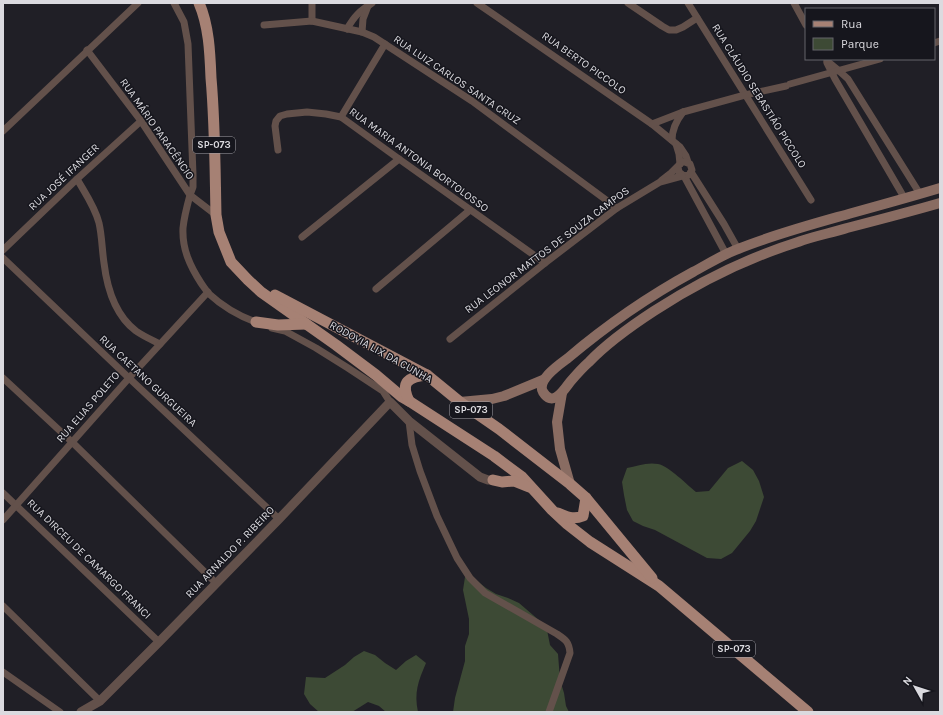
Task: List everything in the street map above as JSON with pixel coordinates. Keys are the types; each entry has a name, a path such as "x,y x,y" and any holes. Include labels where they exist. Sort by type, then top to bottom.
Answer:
{"main road":[{"name":"RODOVIA LIX DA CUNHA","path":"199,3 206,24 209,48 214,112 216,215 219,232 232,262 261,292 376,375 402,397 494,456 522,477 567,524 590,542 659,586 808,712"},
{"path":"460,402 492,399 504,396 543,380 589,340 626,313 666,287 726,254 770,237 812,224 940,188"},
{"path":"543,380 542,388 544,393 552,398 557,397 605,346 637,322 668,302 715,276 756,257 799,241 940,203"},
{"name":"RODOVIA LIX DA CUNHA","path":"248,280 427,375 460,402 499,429 586,498 659,586"},
{"path":"256,322 278,325 306,324"},
{"path":"410,401 405,392 408,381 415,376 427,375"},
{"path":"562,393 557,422 560,449 570,484"},
{"path":"493,480 499,473 498,465 494,456"},
{"path":"493,480 502,482 514,481 531,488"},
{"path":"552,510 576,519 583,516 586,498"}],"street":[{"path":"3,131 138,3"},
{"path":"174,3 184,22 188,44 193,175 193,187 190,195 216,215"},
{"path":"312,3 312,21"},
{"name":"RUA BERTO PICCOLO","path":"477,3 652,124 674,142"},
{"path":"628,3 669,30 683,28 697,18"},
{"name":"RUA CLÁUDIO SEBASTIÁO PICCOLO","path":"688,3 811,200"},
{"path":"794,3 805,23"},
{"path":"347,29 353,18 370,4"},
{"path":"362,32 363,19 370,4"},
{"name":"RUA LUIZ CARLOS SANTA CRUZ","path":"264,25 312,21 362,32 374,37 502,122 617,208"},
{"path":"341,117 385,44"},
{"name":"RUA MÁRIO PARACÊNCIO","path":"87,50 141,120 190,195 183,228 186,257 208,292 220,302 247,319 284,331 329,356 383,391 390,402"},
{"path":"826,60 835,71 905,199"},
{"path":"652,124 683,112 788,85 876,60"},
{"path":"835,71 848,79 920,194"},
{"name":"RUA MARIA ANTONIA BORTOLOSSO","path":"278,150 275,126 276,121 280,116 307,112 341,117 545,263"},
{"path":"683,112 675,124 672,134 682,164 678,172 683,176 726,254"},
{"name":"RUA JOSÉ IFANGER","path":"3,250 141,120"},
{"path":"302,237 398,159"},
{"path":"682,164 692,167 691,172 738,249"},
{"path":"660,182 682,164"},
{"name":"RUA LEONOR MATTOS DE SOUZA CAMPOS","path":"450,339 617,208 660,182 689,175 691,172"},
{"path":"77,179 93,208 98,221 102,236 104,263 110,290 118,311 126,323 137,332 160,344"},
{"path":"376,289 470,210"},
{"name":"RUA CAETANO GURGUEIRA","path":"3,258 279,519"},
{"name":"RUA ELIAS POLETO","path":"3,520 129,378 208,292"},
{"path":"3,378 72,442 216,583"},
{"path":"390,402 408,420 480,477 493,480"},
{"name":"RUA ARNALDO P. RIBEIRO","path":"81,712 100,701 159,642 390,402"},
{"path":"408,420 416,458 437,516 457,558 470,578 485,593 557,634 566,640 569,645 570,654 549,712"},
{"name":"RUA DIRCEU DE CAMARGO FRANCI","path":"3,492 159,642"},
{"path":"3,606 100,701"},
{"path":"3,672 60,712"}],"green space":[{"path":"742,461 753,470 759,481 764,497 756,521 750,531 732,553 721,559 707,558 655,530 633,521 627,510 622,482 627,468 642,464 662,465 696,492 709,491 728,468"},
{"path":"467,573 496,594 519,603 540,621 547,630 550,645 558,654 560,680 566,706 569,712 453,712 455,698 465,661 465,646 469,634 469,619 463,590"},
{"path":"364,651 375,655 396,670 416,655 426,663 421,676 416,699 418,712 386,712 379,706 368,702 352,712 319,712 310,704 304,694 306,677 325,678"}]}
